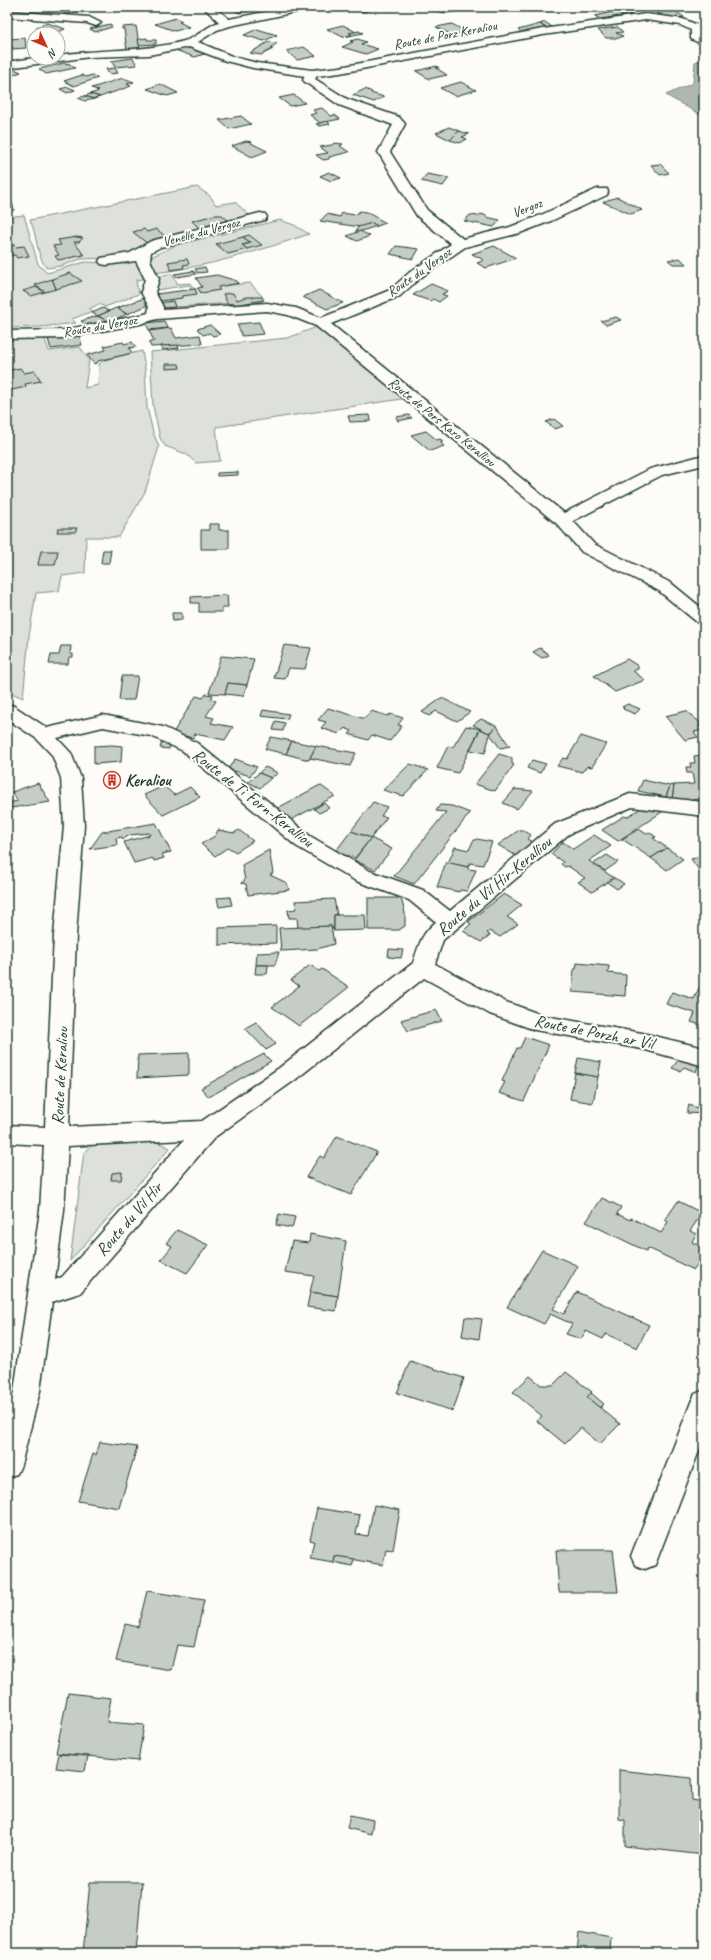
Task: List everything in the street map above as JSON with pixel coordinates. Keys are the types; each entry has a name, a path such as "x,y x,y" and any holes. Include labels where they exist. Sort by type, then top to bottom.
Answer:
{"street":[{"path":"208,7 227,23"},
{"path":"66,57 90,54 149,52 190,43 213,28 227,23 306,7"},
{"path":"7,14 89,20 96,23"},
{"name":"Route de Porz Keraliou","path":"190,43 230,59 257,66 312,73 347,69 543,32 646,17 683,22 696,28 697,40"},
{"path":"11,65 26,57"},
{"path":"11,65 26,63"},
{"name":"Route du Vergoz","path":"7,335 63,334 140,320 155,315 267,307 291,311 322,323 395,293 416,275 460,244 422,213 384,152 399,124 395,120 343,102 309,80 312,73"},
{"name":"Vergoz","path":"460,244 515,230 602,192"},
{"name":"Venelle du Vergoz","path":"106,261 134,257 156,244 260,217"},
{"name":"Venelle du Vergoz","path":"144,250 144,260 152,279 148,292 156,307 155,315"},
{"name":"Route de Pors Karo Keralliou","path":"322,323 442,423 563,520 588,548 665,587 704,619"},
{"path":"563,520 656,472 704,460"},
{"name":"Route de Keraliou","path":"7,710 44,735 61,753 71,778 74,826 65,935 57,1137 52,1210 42,1295 27,1392 7,1466"},
{"name":"Route de Ti Forn-Keralliou","path":"44,735 103,721 156,731 190,747 303,841 363,876 416,895 449,921"},
{"name":"Route du Vil Hir-Keralliou","path":"424,967 434,936 449,921 562,829 630,800 704,809"},
{"path":"7,1134 57,1137 207,1130 287,1074 424,967"},
{"name":"Route de Porzh ar Vil","path":"424,967 498,1008 543,1024 642,1041 704,1057"},
{"name":"Route du Vil Hir","path":"42,1295 71,1285 207,1130"},
{"path":"645,1556 704,1402"}],"shaded area":[{"path":"704,59 704,117 666,95 693,83 695,62"},
{"path":"197,187 210,196 216,205 235,202 250,216 113,258 81,259 61,266 47,268 41,259 30,220"},
{"path":"24,215 38,264 47,273 85,262 108,263 139,259 144,279 136,280 138,292 144,292 105,307 99,304 89,309 93,311 72,319 76,323 41,327 7,328 7,217"},
{"path":"280,220 294,225 309,234 214,263 154,273 151,257 176,245"},
{"path":"172,274 178,284 190,283 194,289 250,283 262,296 263,301 160,308 170,302 168,297 155,299 155,297 177,294 177,292 192,289 189,285 157,290 154,278"},
{"path":"317,327 408,398 216,427 220,461 196,463 186,454 165,446 160,438 153,406 150,352 287,338"},
{"path":"44,337 49,351 80,347 89,360 85,388 98,385 99,364 104,360 142,351 145,368 147,408 153,432 159,447 145,492 119,537 86,537 85,573 62,576 59,591 36,593 29,636 23,698 7,691 7,338"},
{"path":"98,1140 157,1142 170,1148 70,1261 84,1152"}],"building":[{"path":"56,7 73,7 75,10 81,9 83,12 65,14"},
{"path":"257,7 252,10 239,13 233,9"},
{"path":"377,7 364,12 351,8"},
{"path":"460,7 465,11 446,13 436,11 433,8"},
{"path":"537,7 564,7 566,8 544,12"},
{"path":"625,9 632,14 600,19 595,16"},
{"path":"673,10 684,17 674,19 656,13"},
{"path":"176,18 182,21 179,22 189,27 175,31 155,24"},
{"path":"545,22 552,27 546,28 540,24"},
{"path":"47,23 57,26 39,26"},
{"path":"110,24 112,27 95,32 90,29"},
{"path":"452,24 463,30 460,31 463,33 452,35 436,27"},
{"path":"540,24 547,29 522,33 518,30"},
{"path":"343,25 356,32 349,33 352,35 343,37 327,29"},
{"path":"136,26 140,49 127,50 124,29 122,29 122,27"},
{"path":"618,27 623,32 616,33 623,36 619,38 606,38 598,30"},
{"path":"257,29 277,35 264,41 244,35"},
{"path":"359,31 363,33 343,37 352,35 349,33"},
{"path":"25,38 26,48 12,49 12,46 8,46 8,39"},
{"path":"147,38 147,40 156,40 156,44 139,45 138,39"},
{"path":"358,39 366,42 361,44 378,49 366,54 342,47 353,42 350,41"},
{"path":"268,42 277,43 271,48 273,49 261,55 250,53"},
{"path":"188,46 207,53 195,57 175,50"},
{"path":"304,47 316,56 297,60 286,51"},
{"path":"133,58 137,65 115,67 111,61"},
{"path":"66,63 70,64 75,68 46,74 39,69 52,66 66,66"},
{"path":"437,66 439,68 436,68 447,75 429,79 416,71"},
{"path":"115,68 118,73 109,74 106,69"},
{"path":"14,69 21,72 7,77 7,70"},
{"path":"82,75 86,77 92,75 98,78 74,86 64,81"},
{"path":"123,78 134,82 127,84 131,86 100,97 90,94 99,91 92,88"},
{"path":"461,82 476,90 455,96 440,88"},
{"path":"160,84 178,93 167,96 147,89"},
{"path":"68,87 75,90 67,93 60,89"},
{"path":"365,89 372,92 371,93 384,97 374,102 353,95"},
{"path":"90,94 100,97 94,99 85,96"},
{"path":"294,95 305,103 290,106 279,98"},
{"path":"85,96 94,99 85,101 78,98"},
{"path":"322,108 331,116 335,115 340,119 320,123 310,115 316,113 313,110"},
{"path":"241,116 251,124 229,129 219,120"},
{"path":"327,121 330,124 320,126 316,124"},
{"path":"449,127 459,131 450,140 436,133"},
{"path":"459,131 469,134 462,137 467,139 460,143 450,140"},
{"path":"246,141 252,142 251,143 267,151 252,157 232,146"},
{"path":"334,143 343,144 340,146 349,152 323,160 316,155 328,153 320,147 332,145"},
{"path":"660,164 669,173 660,175 651,165"},
{"path":"329,172 341,178 331,181 320,176"},
{"path":"427,174 449,178 443,186 421,181"},
{"path":"617,197 642,210 631,214 603,202"},
{"path":"7,198 11,198 14,210 7,211"},
{"path":"360,211 366,212 386,223 377,226 372,223 360,227 320,221 327,214 340,217 342,213 355,215"},
{"path":"481,214 487,216 486,217 500,220 494,227 464,221 470,215 478,216"},
{"path":"215,215 222,215 229,221 199,228 192,221"},
{"path":"372,223 377,226 355,233 358,227"},
{"path":"144,229 147,232 156,229 168,238 148,244 133,232"},
{"path":"360,231 370,236 357,241 347,236"},
{"path":"249,235 262,245 247,249 242,245 251,243 243,237"},
{"path":"77,237 83,238 79,242 74,242 84,255 58,260 55,256 59,255 53,246 61,245 58,240"},
{"path":"243,237 251,243 242,245 247,249 228,254 216,244"},
{"path":"14,245 16,247 24,246 29,256 17,258 15,255 7,256 7,246"},
{"path":"396,246 419,249 413,259 390,254"},
{"path":"494,246 516,258 486,268 477,263 484,260 472,254"},
{"path":"680,258 686,264 673,264 668,260"},
{"path":"187,259 189,264 183,265 184,268 171,270 168,262"},
{"path":"205,267 207,272 197,273 195,269"},
{"path":"193,271 196,274 177,277 174,274"},
{"path":"70,273 82,281 56,289 52,279"},
{"path":"217,275 239,283 218,287 220,290 201,293 198,288 202,287 196,278"},
{"path":"52,279 56,289 45,292 35,285"},
{"path":"431,284 448,291 442,294 447,296 439,302 433,299 430,301 413,295"},
{"path":"36,287 45,292 31,296 23,291"},
{"path":"195,289 197,294 160,301 156,294"},
{"path":"319,290 343,303 327,309 303,297"},
{"path":"233,293 237,300 246,297 262,297 264,300 235,305 234,303 228,304 223,294"},
{"path":"147,297 153,303 127,314 117,308"},
{"path":"173,301 175,307 162,308 159,303"},
{"path":"103,308 109,311 98,316 92,313"},
{"path":"116,308 127,314 109,322 98,316"},
{"path":"97,316 108,321 89,327 81,321"},
{"path":"616,317 621,320 606,325 601,321"},
{"path":"164,321 168,328 149,330 146,323"},
{"path":"259,322 264,334 242,336 237,324"},
{"path":"210,325 220,334 213,336 210,333 203,335 197,329"},
{"path":"171,328 176,338 200,335 202,344 151,347 149,342 154,341 149,331"},
{"path":"79,335 82,345 51,349 48,339"},
{"path":"123,342 124,344 132,342 136,347 129,348 132,353 98,361 94,364 87,355 106,350 104,346"},
{"path":"178,345 179,348 163,350 161,346"},
{"path":"166,364 179,364 180,368 166,369"},
{"path":"20,368 24,373 35,371 41,381 25,384 26,387 7,391 7,377 9,377 7,371"},
{"path":"370,415 371,421 350,422 348,416"},
{"path":"409,415 412,418 398,421 396,417"},
{"path":"554,419 563,426 555,429 546,422"},
{"path":"426,431 437,440 440,439 443,441 440,442 444,446 430,451 411,435"},
{"path":"238,472 238,475 217,476 217,473"},
{"path":"209,524 219,524 219,530 229,530 229,549 201,549 201,530 209,530"},
{"path":"58,528 77,528 75,532 57,532"},
{"path":"103,550 111,550 109,563 101,563"},
{"path":"41,551 58,551 55,565 38,565"},
{"path":"227,595 228,607 222,607 222,612 199,612 199,603 191,603 191,597"},
{"path":"172,613 182,613 182,620 173,621"},
{"path":"284,645 311,648 305,669 289,668 285,679 274,678"},
{"path":"61,646 71,646 70,654 73,654 73,657 69,657 68,664 49,664 51,655 59,655"},
{"path":"540,648 549,655 542,658 533,652"},
{"path":"221,656 254,659 247,685 228,683 225,694 209,693"},
{"path":"627,659 638,666 638,669 633,671 645,680 615,692 594,676"},
{"path":"122,676 138,676 134,700 119,700"},
{"path":"228,683 247,685 243,696 225,694"},
{"path":"206,694 213,695 211,699 216,701 206,716 214,718 211,723 233,727 225,740 195,734 193,738 173,733 196,696 203,698"},
{"path":"442,698 470,712 457,721 436,711 429,716 422,712"},
{"path":"628,704 640,709 635,714 623,709 624,708 622,707"},
{"path":"328,708 362,718 365,718 371,711 388,716 390,714 403,718 398,725 402,726 390,741 372,735 368,740 349,734 352,731 345,728 339,734 321,728 326,722 318,720"},
{"path":"263,710 289,714 287,719 261,716"},
{"path":"686,711 702,724 699,725 703,730 694,732 698,737 685,740 665,716"},
{"path":"481,719 497,726 489,733 473,725"},
{"path":"276,721 285,723 283,731 273,730"},
{"path":"466,726 480,729 458,773 437,768 448,746 453,747"},
{"path":"497,726 510,746 500,748 490,734"},
{"path":"480,729 489,733 491,731 485,753 470,750"},
{"path":"581,736 606,744 592,767 587,766 582,772 557,766 563,758 567,759"},
{"path":"271,737 292,741 286,754 265,749"},
{"path":"292,741 316,746 309,760 286,754"},
{"path":"162,742 171,744 169,749 160,748"},
{"path":"94,746 122,746 121,762 94,764"},
{"path":"316,746 356,753 350,766 310,758"},
{"path":"499,754 512,758 512,764 514,765 495,791 475,784"},
{"path":"704,755 704,800 672,799 674,785 694,784 692,773 687,773 686,767 691,767 690,763 695,763 694,756"},
{"path":"235,759 257,767 250,776 228,769"},
{"path":"532,760 546,764 540,773 527,768"},
{"path":"410,764 428,770 403,796 383,790"},
{"path":"265,767 278,773 271,778 259,773"},
{"path":"259,773 271,778 260,788 248,782"},
{"name":"Keraliou","path":"107,777 119,778 117,783 104,782"},
{"path":"643,780 670,786 666,797 638,791"},
{"path":"38,783 50,802 11,808 8,803 18,801 12,792"},
{"path":"320,785 335,796 291,820 276,809"},
{"path":"674,785 672,799 666,797 670,786"},
{"path":"164,786 174,795 190,787 200,797 163,815 144,795"},
{"path":"515,789 533,791 517,809 503,803"},
{"path":"373,802 387,807 381,816 387,817 371,838 351,831"},
{"path":"324,803 329,808 319,813 314,809"},
{"path":"440,805 452,806 470,813 414,884 394,876 446,812 436,811"},
{"path":"644,806 668,808 618,841 602,830 624,816 627,817"},
{"path":"156,823 171,852 162,854 164,858 154,861 153,858 134,863 124,842 150,835 149,833 130,835 123,839 122,837 116,838 117,845 90,849 102,832"},
{"path":"639,829 646,834 649,832 656,837 653,838 667,848 651,858 622,839"},
{"path":"218,830 234,833 239,830 253,841 236,852 227,848 215,856 201,844 215,836"},
{"path":"519,830 523,830 531,835 528,839 536,844 518,857 498,845"},
{"path":"351,831 371,838 355,858 335,852"},
{"path":"594,835 611,846 589,861 614,878 592,892 578,882 585,878 568,866 565,867 561,864 563,862 551,854 563,842 573,849"},
{"path":"371,838 392,849 375,870 354,860"},
{"path":"477,839 492,842 483,865 470,863 468,867 448,863 455,847 469,850 473,841"},
{"path":"667,848 683,859 667,870 651,858"},
{"path":"269,850 273,873 270,875 287,883 289,890 248,895 246,884 241,883 245,880 242,865"},
{"path":"607,855 618,862 605,871 593,864"},
{"path":"704,856 704,877 691,859"},
{"path":"446,862 476,870 467,891 460,890 459,892 437,887"},
{"path":"614,878 624,884 617,889 607,882"},
{"path":"504,894 522,905 507,917 518,924 500,937 490,931 487,933 490,935 481,942 463,931 471,924 468,922"},
{"path":"230,897 232,905 219,907 217,898"},
{"path":"368,898 401,898 405,913 405,926 399,930 368,930"},
{"path":"334,899 337,915 334,915 334,931 331,926 298,928 297,918 289,918 288,910 296,909 295,901"},
{"path":"334,915 365,915 366,930 334,931"},
{"path":"7,925 10,925 9,940 7,940"},
{"path":"276,926 276,943 219,945 219,928"},
{"path":"331,926 334,944 317,949 281,951 279,928"},
{"path":"389,949 403,950 401,958 388,957"},
{"path":"279,952 275,965 256,965 257,953"},
{"path":"577,963 609,966 608,973 626,975 625,996 572,992 574,969 576,969"},
{"path":"256,965 268,965 267,974 255,974"},
{"path":"310,965 319,971 322,969 349,987 299,1026 272,1007 299,986 291,980"},
{"path":"703,979 704,1026 691,1022 695,1013 666,1004 672,992 694,999"},
{"path":"436,1010 442,1021 408,1031 401,1020"},
{"path":"256,1022 276,1044 266,1050 245,1028"},
{"path":"525,1037 549,1045 524,1101 499,1093 505,1082 502,1081 517,1048 520,1048"},
{"path":"189,1053 189,1075 137,1078 138,1055"},
{"path":"264,1054 271,1061 209,1097 201,1088"},
{"path":"683,1054 699,1063 696,1072 684,1067 680,1071 672,1068"},
{"path":"578,1058 601,1062 598,1077 575,1073"},
{"path":"575,1073 598,1077 593,1103 570,1099"},
{"path":"704,1083 704,1114 687,1113 689,1105 698,1108"},
{"path":"337,1136 377,1152 351,1195 306,1177 320,1156 324,1158"},
{"path":"122,1172 121,1180 111,1180 112,1173"},
{"path":"602,1198 621,1207 617,1214 630,1220 631,1218 661,1233 668,1222 665,1220 678,1201 702,1213 690,1231 696,1234 692,1242 704,1248 704,1254 694,1270 648,1248 646,1251 586,1222"},
{"path":"279,1214 295,1217 292,1228 276,1225"},
{"path":"177,1230 208,1245 187,1273 161,1260 172,1246 166,1243"},
{"path":"310,1234 346,1241 338,1296 310,1292 314,1276 285,1272 292,1241 309,1243"},
{"path":"542,1250 578,1266 553,1309 564,1314 577,1292 649,1325 637,1348 606,1334 603,1339 586,1331 581,1339 566,1334 572,1324 550,1314 544,1324 507,1307"},
{"path":"310,1292 338,1296 336,1311 307,1307"},
{"path":"465,1317 482,1319 479,1339 462,1336"},
{"path":"410,1361 464,1378 453,1411 397,1393"},
{"path":"566,1372 592,1392 587,1397 620,1424 600,1444 581,1428 565,1444 537,1421 542,1416 513,1392 530,1376 541,1385 553,1385"},
{"path":"591,1393 604,1404 600,1408 587,1397"},
{"path":"100,1442 137,1447 119,1508 78,1501 93,1454 96,1455"},
{"path":"374,1505 400,1510 393,1550 386,1549 383,1565 334,1556 333,1562 310,1558 314,1541 310,1540 317,1508 360,1515 356,1534 368,1536"},
{"path":"556,1550 613,1550 618,1592 559,1592"},
{"path":"334,1556 354,1559 352,1566 333,1562"},
{"path":"147,1591 204,1600 194,1647 177,1645 171,1670 116,1661 125,1624 138,1627"},
{"path":"68,1693 111,1698 107,1722 144,1725 138,1761 56,1753"},
{"path":"59,1754 88,1756 85,1771 56,1768"},
{"path":"619,1770 691,1778 692,1800 704,1802 704,1855 625,1846 625,1820 619,1819"},
{"path":"350,1815 373,1820 371,1834 347,1828"},
{"path":"90,1882 142,1882 136,1953 83,1953"},
{"path":"579,1932 611,1938 610,1953 577,1953"}],"place":[{"name":"Keraliou","path":"112,780"}]}
